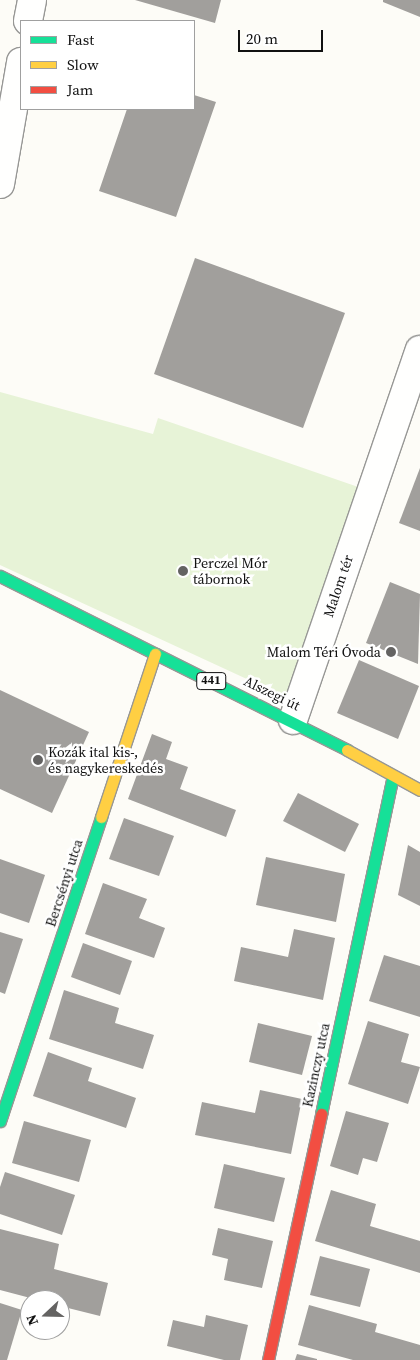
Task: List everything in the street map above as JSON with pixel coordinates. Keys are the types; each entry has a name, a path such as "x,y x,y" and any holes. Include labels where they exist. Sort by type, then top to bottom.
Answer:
{"street":[{"path":"28,20 32,0"},
{"path":"0,184 20,68"},
{"name":"Malom tér","path":"293,720 420,350"},
{"name":"Alszegi út","path":"0,576 293,720 420,790"},
{"name":"Bercsényi utca","path":"0,1121 156,654"},
{"name":"Kazinczy utca","path":"268,1360 393,776"}],"green space":[{"path":"0,392 153,434 158,418 364,489 290,699 0,565"}],"building":[{"path":"135,0 221,0 215,23"},
{"path":"383,0 420,0 420,17 383,2"},
{"path":"195,95 216,102 176,217 99,191 127,110 195,110"},
{"path":"195,258 345,313 303,428 154,374"},
{"path":"420,468 420,531 399,523"},
{"path":"390,582 420,594 418,664 366,643"},
{"path":"359,660 419,686 398,739 337,713"},
{"name":"Kozák ital kis-, és nagykereskedés","path":"0,690 89,732 52,813 0,789"},
{"path":"152,734 172,742 166,759 188,767 180,789 236,810 226,837 128,799"},
{"path":"298,793 359,824 345,852 283,821"},
{"path":"124,818 174,836 159,876 109,859"},
{"path":"408,845 420,852 420,906 398,895"},
{"path":"266,857 345,874 336,922 256,905"},
{"path":"0,859 45,875 29,923 0,913"},
{"path":"103,883 147,899 139,918 165,928 154,958 85,934"},
{"path":"294,929 335,938 323,1000 234,981 241,947 288,957"},
{"path":"0,932 23,939 5,994 0,992"},
{"path":"83,943 132,961 120,995 71,977"},
{"path":"384,955 420,966 420,1017 369,1001"},
{"path":"64,990 119,1008 115,1023 154,1035 143,1069 49,1039"},
{"path":"368,1021 409,1034 401,1062 420,1067 408,1104 348,1084"},
{"path":"258,1023 312,1036 302,1075 249,1062"},
{"path":"48,1052 92,1068 88,1081 136,1098 126,1128 33,1096"},
{"path":"260,1090 302,1099 291,1154 195,1135 202,1102 255,1113"},
{"path":"346,1111 389,1123 377,1162 363,1158 358,1175 330,1166"},
{"path":"24,1121 91,1140 79,1182 12,1163"},
{"path":"224,1164 285,1178 274,1222 214,1208"},
{"path":"5,1172 75,1195 62,1235 0,1214 0,1187"},
{"path":"331,1190 376,1204 370,1226 420,1241 420,1273 315,1241"},
{"path":"218,1228 273,1241 262,1288 224,1280 228,1259 212,1255"},
{"path":"0,1229 59,1244 54,1269 108,1283 100,1316 70,1308 70,1290 20,1290 20,1295 0,1290"},
{"path":"320,1256 370,1269 360,1307 310,1295"},
{"path":"0,1303 20,1309 20,1317 7,1360 0,1360"},
{"path":"309,1305 377,1324 375,1332 420,1345 420,1360 353,1360 298,1345"},
{"path":"206,1315 248,1325 240,1360 224,1360 167,1346 173,1320 204,1327"},
{"path":"297,1354 317,1359 317,1360 295,1360"}],"traffic: fast":[{"path":"0,576 347,750"},
{"path":"321,1114 393,776"},
{"path":"0,1121 101,817"}],"traffic: slow":[{"path":"101,817 155,654"},
{"path":"347,750 420,790"}],"traffic: jam":[{"path":"268,1360 321,1114"}],"place":[{"name":"Perczel Mór tábornok","path":"183,571"},
{"name":"Malom Téri Óvoda","path":"391,652"},
{"name":"Kozák ital kis-, és nagykereskedés","path":"38,760"}]}
